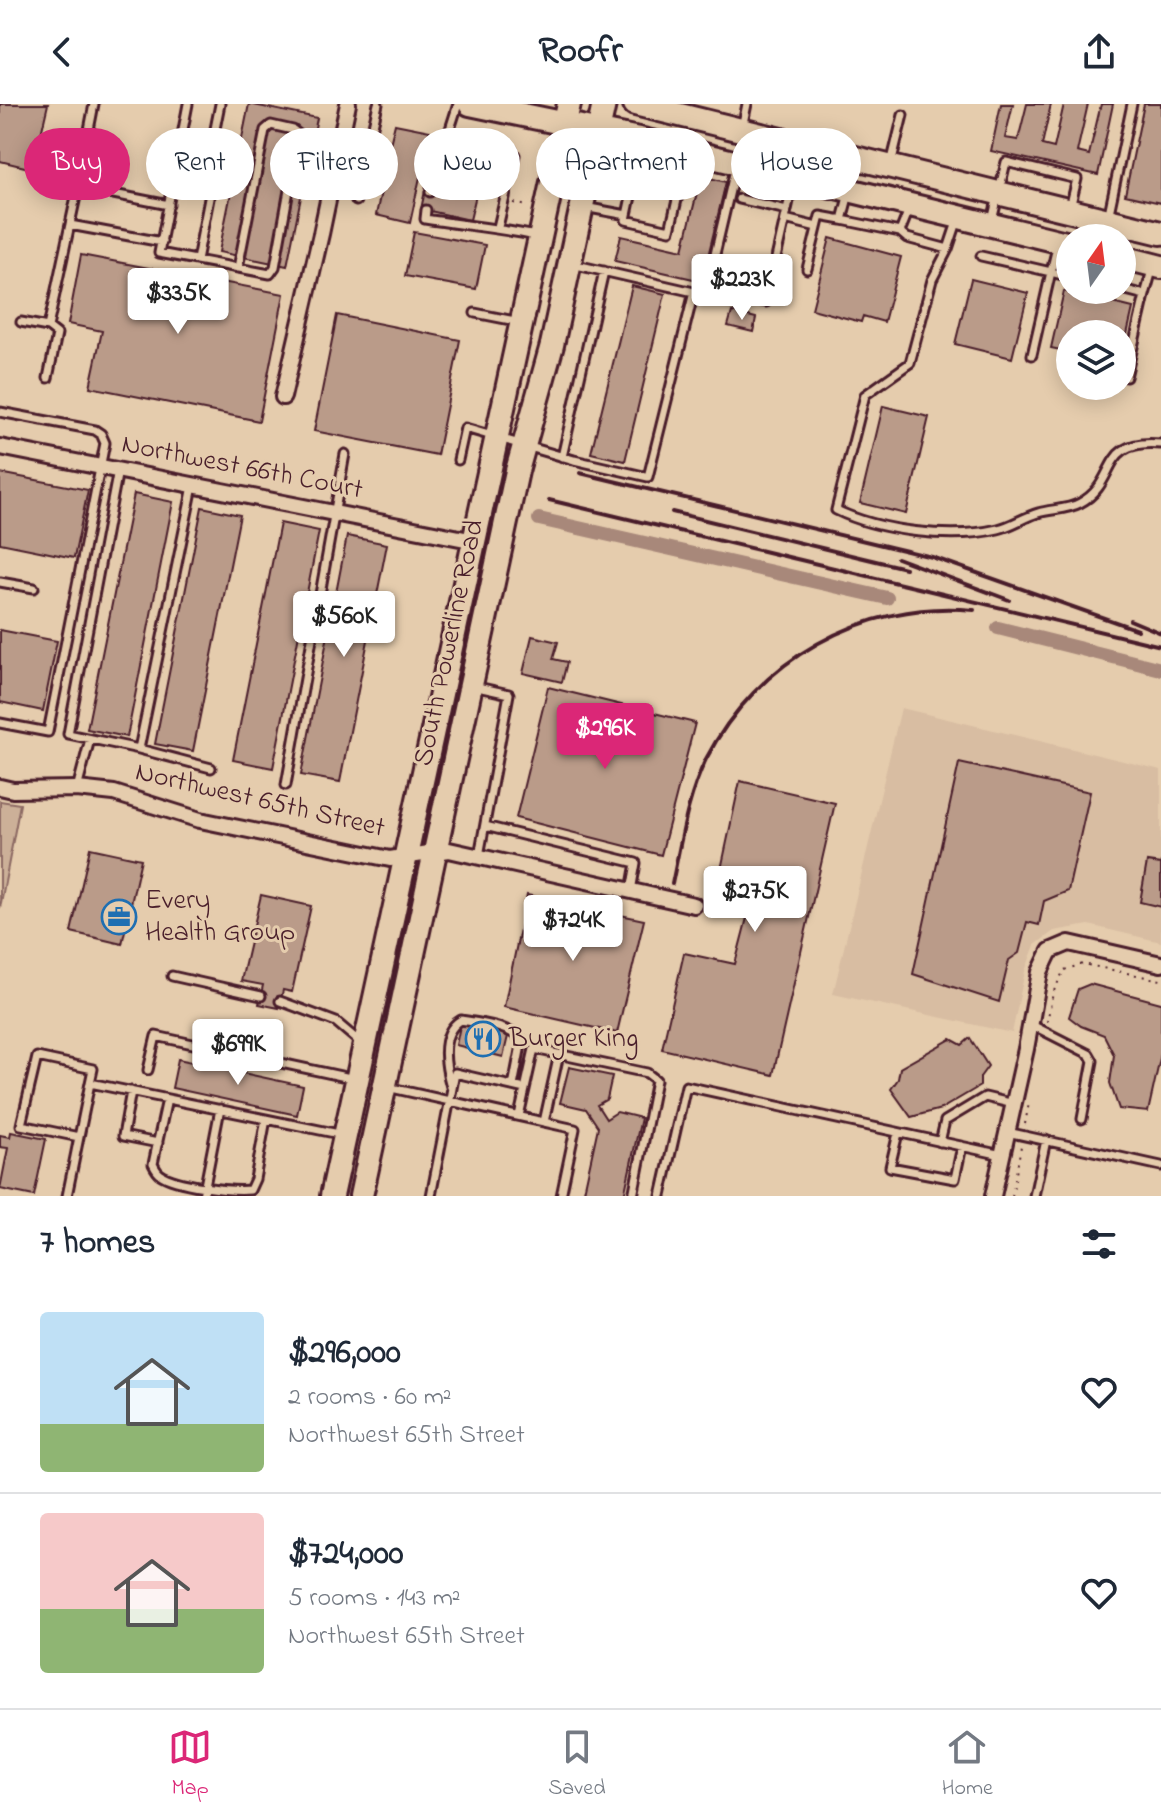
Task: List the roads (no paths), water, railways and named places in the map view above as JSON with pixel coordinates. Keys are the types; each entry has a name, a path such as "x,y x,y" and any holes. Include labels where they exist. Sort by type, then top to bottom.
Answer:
{"main road":[{"path":"470,104 567,114 594,128"},
{"name":"South Powerline Road","path":"598,128 604,104"},
{"path":"635,104 734,128"},
{"name":"South Powerline Road","path":"332,1196 567,114"},
{"path":"861,160 1161,233"},
{"path":"861,193 1056,241"},
{"name":"South Powerline Road","path":"361,1196 523,445 547,366 583,200"},
{"path":"1136,261 1157,266"}],"street":[{"path":"283,397 348,104"},
{"name":"Northwest 66th Court","path":"0,447 475,541"},
{"name":"Northwest 65th Street","path":"0,787 114,793 200,820 390,859 449,850 694,905"},
{"path":"993,1196 1040,972 1050,951 1069,943 1161,964"}],"lane":[{"path":"89,128 94,104"},
{"path":"188,104 159,253 197,260 238,268 270,274 275,267 299,135 293,130 271,125 265,130 238,268"},
{"path":"197,260 212,183 207,169 220,104"},
{"path":"356,201 378,104"},
{"path":"450,128 458,104"},
{"path":"742,128 747,104"},
{"path":"1107,220 1132,104"},
{"path":"890,167 903,115"},
{"path":"992,225 1006,162 1077,179 1070,210"},
{"path":"709,280 731,185"},
{"path":"130,197 169,205"},
{"path":"48,327 75,200"},
{"path":"498,227 504,200"},
{"path":"630,200 626,220 670,230 677,200"},
{"path":"742,200 817,227"},
{"path":"722,292 766,302 790,200"},
{"path":"842,220 847,200"},
{"path":"900,232 911,205"},
{"path":"581,207 627,215"},
{"path":"426,210 425,219 477,228 498,227 541,237"},
{"path":"807,269 820,216 900,232 907,238 948,249"},
{"path":"959,217 948,249 932,280 910,363 865,395 836,510 851,517 929,533 967,535 1080,503 1104,482 1112,459 1124,449 1147,442 1161,444"},
{"path":"70,225 162,242"},
{"path":"981,256 1056,273"},
{"path":"1032,355 1056,261"},
{"path":"458,460 465,428 562,457 648,477 694,292 570,263"},
{"path":"1136,334 1145,295 1157,266"},
{"path":"562,457 604,271"},
{"path":"1136,293 1145,295"},
{"path":"475,313 522,323"},
{"path":"21,322 48,327 57,334 48,378"},
{"path":"0,412 95,430 105,443 48,732 0,723"},
{"path":"286,785 345,454"},
{"path":"118,470 68,734 211,768"},
{"path":"139,749 193,485"},
{"path":"0,582 34,588"},
{"path":"472,686 509,694 479,856"},
{"path":"77,789 90,739"},
{"path":"485,826 636,863 631,891"},
{"path":"172,976 261,996"},
{"path":"280,1001 336,1022 365,1048"},
{"path":"452,1089 445,1060 451,1030 461,1020 519,1036 522,1040 513,1086"},
{"path":"1030,1024 1089,1054 1093,1061 1082,1119"},
{"path":"148,1070 156,1036 358,1079"},
{"path":"519,1116 534,1049 647,1073 656,1080 633,1196"},
{"path":"544,1122 559,1054"},
{"path":"67,1196 93,1069 37,1057 21,1125 79,1137"},
{"path":"431,1196 455,1073 525,1089"},
{"path":"90,1083 346,1135"},
{"path":"385,1086 575,1129 561,1196"},
{"path":"661,1196 686,1086 1002,1155"},
{"path":"131,1091 123,1136 158,1143"},
{"path":"940,1142 945,1121 985,1097 1014,1104"},
{"path":"167,1099 153,1164 158,1174 173,1180 233,1192 250,1190 255,1179 266,1119"},
{"path":"203,1196 220,1109"},
{"path":"1007,1132 1161,1166"},
{"path":"898,1133 890,1167 955,1179 962,1146"},
{"path":"1034,1196 1046,1140"}],"waterway":[{"path":"539,519 887,598"},
{"path":"998,628 1161,669"}],"railway":[{"path":"580,473 932,557 1138,630"},
{"path":"549,500 1161,646"},
{"path":"672,512 905,568"},
{"path":"897,558 1009,600"},
{"path":"672,884 685,820 699,774 727,724 754,693 784,666 854,626 893,615 933,609 974,610"},
{"path":"1130,620 1161,633"}],"place":[{"name":"Every Health Group","path":"119,917"},
{"name":"Burger King","path":"483,1039"}]}
